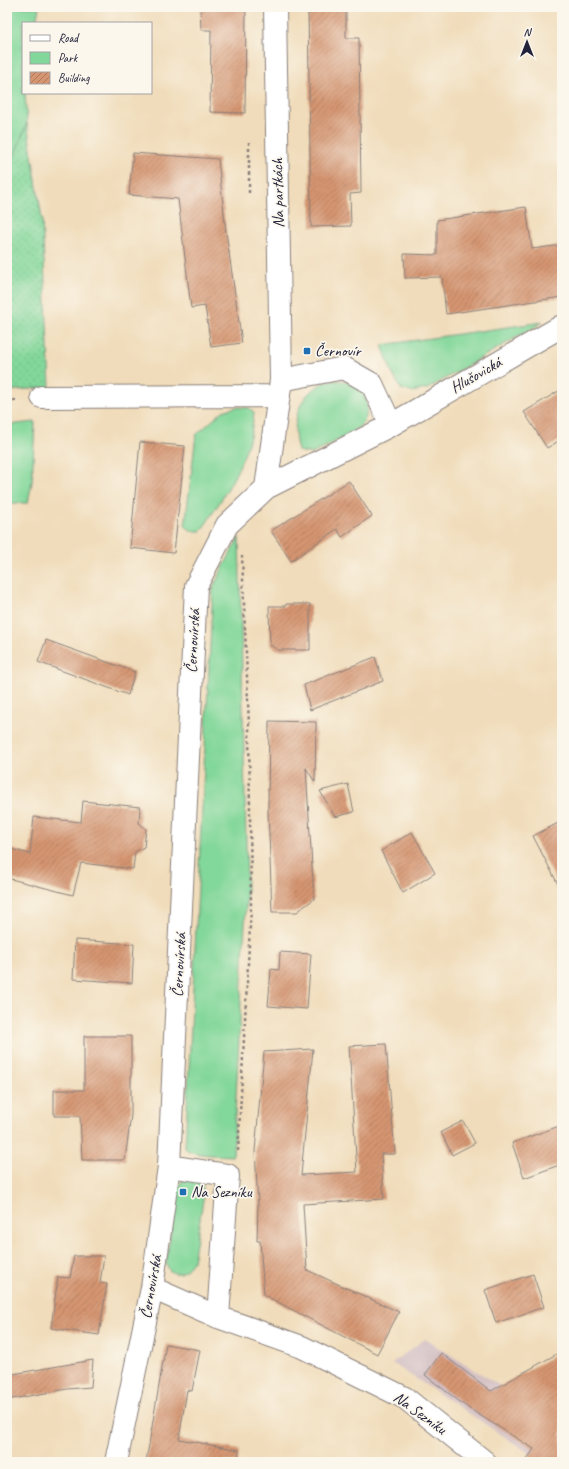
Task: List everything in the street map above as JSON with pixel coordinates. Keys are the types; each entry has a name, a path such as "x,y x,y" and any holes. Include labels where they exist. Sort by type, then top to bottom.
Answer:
{"street":[{"name":"Na partkách","path":"266,488 280,388 275,7"},
{"name":"Hlušovická","path":"266,488 391,425 562,326"},
{"path":"42,397 280,388 344,368 372,384 391,425"},
{"name":"Černovírská","path":"116,1462 152,1288 169,1166 196,586 227,525 266,488"},
{"path":"169,1166 228,1175 218,1317"},
{"name":"Na Sezníku","path":"152,1288 218,1317 302,1347 406,1398 485,1462"}],"path":[{"path":"7,32 11,7"},
{"path":"228,1175 238,1156 251,907 249,726 241,512"}],"shaded area":[{"path":"425,1339 500,1386 562,1352 562,1462 531,1454 392,1363"}],"green space":[{"path":"7,7 39,7 36,22 22,22 22,94 25,94 27,123 7,175"},
{"path":"27,123 42,219 50,387 7,391 7,175"},
{"path":"543,322 427,389 411,392 401,389 392,373 382,345"},
{"path":"329,381 345,381 356,386 361,391 367,403 366,416 363,423 341,439 312,454 298,451 295,430 299,409 303,400 310,392"},
{"path":"236,407 249,408 254,412 248,444 228,489 201,531 192,531 185,526 196,435 223,411"},
{"path":"35,422 32,482 28,503 7,503 7,425"},
{"path":"239,537 247,886 232,1156 200,1154 188,1151 185,1148 213,587"},
{"path":"188,1179 198,1180 202,1184 204,1194 193,1262 183,1272 174,1273 170,1271 166,1264 177,1190 182,1181"}],"building":[{"path":"200,7 246,7 245,113 210,112 211,30 201,30"},
{"path":"308,7 346,7 346,38 359,38 361,193 350,194 351,226 311,227"},
{"path":"133,153 218,159 226,232 242,343 211,347 205,306 191,308 178,199 129,195"},
{"path":"526,207 532,249 562,245 562,297 446,314 442,277 405,278 404,254 437,255 437,220"},
{"path":"562,389 562,439 547,448 524,412"},
{"path":"140,442 185,446 174,553 130,548"},
{"path":"349,481 372,516 342,537 337,529 291,561 271,531"},
{"path":"286,604 310,604 310,650 278,650 270,645 269,606 286,606"},
{"path":"46,640 135,672 128,695 38,662"},
{"path":"375,657 383,681 310,710 304,685"},
{"path":"269,721 316,722 315,782 306,768 314,899 297,912 272,912 268,809"},
{"path":"348,784 354,812 335,817 320,791"},
{"path":"83,801 140,807 139,823 146,829 144,847 135,852 133,869 81,863 73,895 7,878 7,848 30,854 34,817 81,822"},
{"path":"562,821 562,892 533,836"},
{"path":"412,832 435,873 403,893 381,851"},
{"path":"75,940 134,944 132,983 73,979"},
{"path":"280,952 311,954 307,1009 268,1006 271,969 279,970"},
{"path":"84,1036 131,1036 131,1115 125,1160 82,1160 80,1116 54,1116 54,1090 84,1090"},
{"path":"386,1044 395,1154 381,1154 384,1199 303,1204 307,1270 399,1312 377,1354 264,1295 260,1241 257,1241 258,1203 255,1151 264,1052 313,1049 301,1175 357,1172 349,1046"},
{"path":"463,1121 475,1143 452,1155 441,1132"},
{"path":"562,1125 562,1164 524,1178 512,1143"},
{"path":"74,1256 104,1256 100,1283 107,1284 99,1335 51,1328 58,1277 70,1278"},
{"path":"533,1274 544,1307 496,1323 485,1290"},
{"path":"166,1344 200,1350 192,1391 187,1390 179,1439 239,1450 238,1462 146,1462"},
{"path":"562,1351 562,1462 525,1462 534,1449 468,1408 425,1375 441,1353 491,1391"},
{"path":"93,1360 91,1387 67,1389 7,1400 7,1375"}],"place":[{"name":"Černovír","path":"307,351"},
{"name":"Na Sezníku","path":"183,1192"}]}
